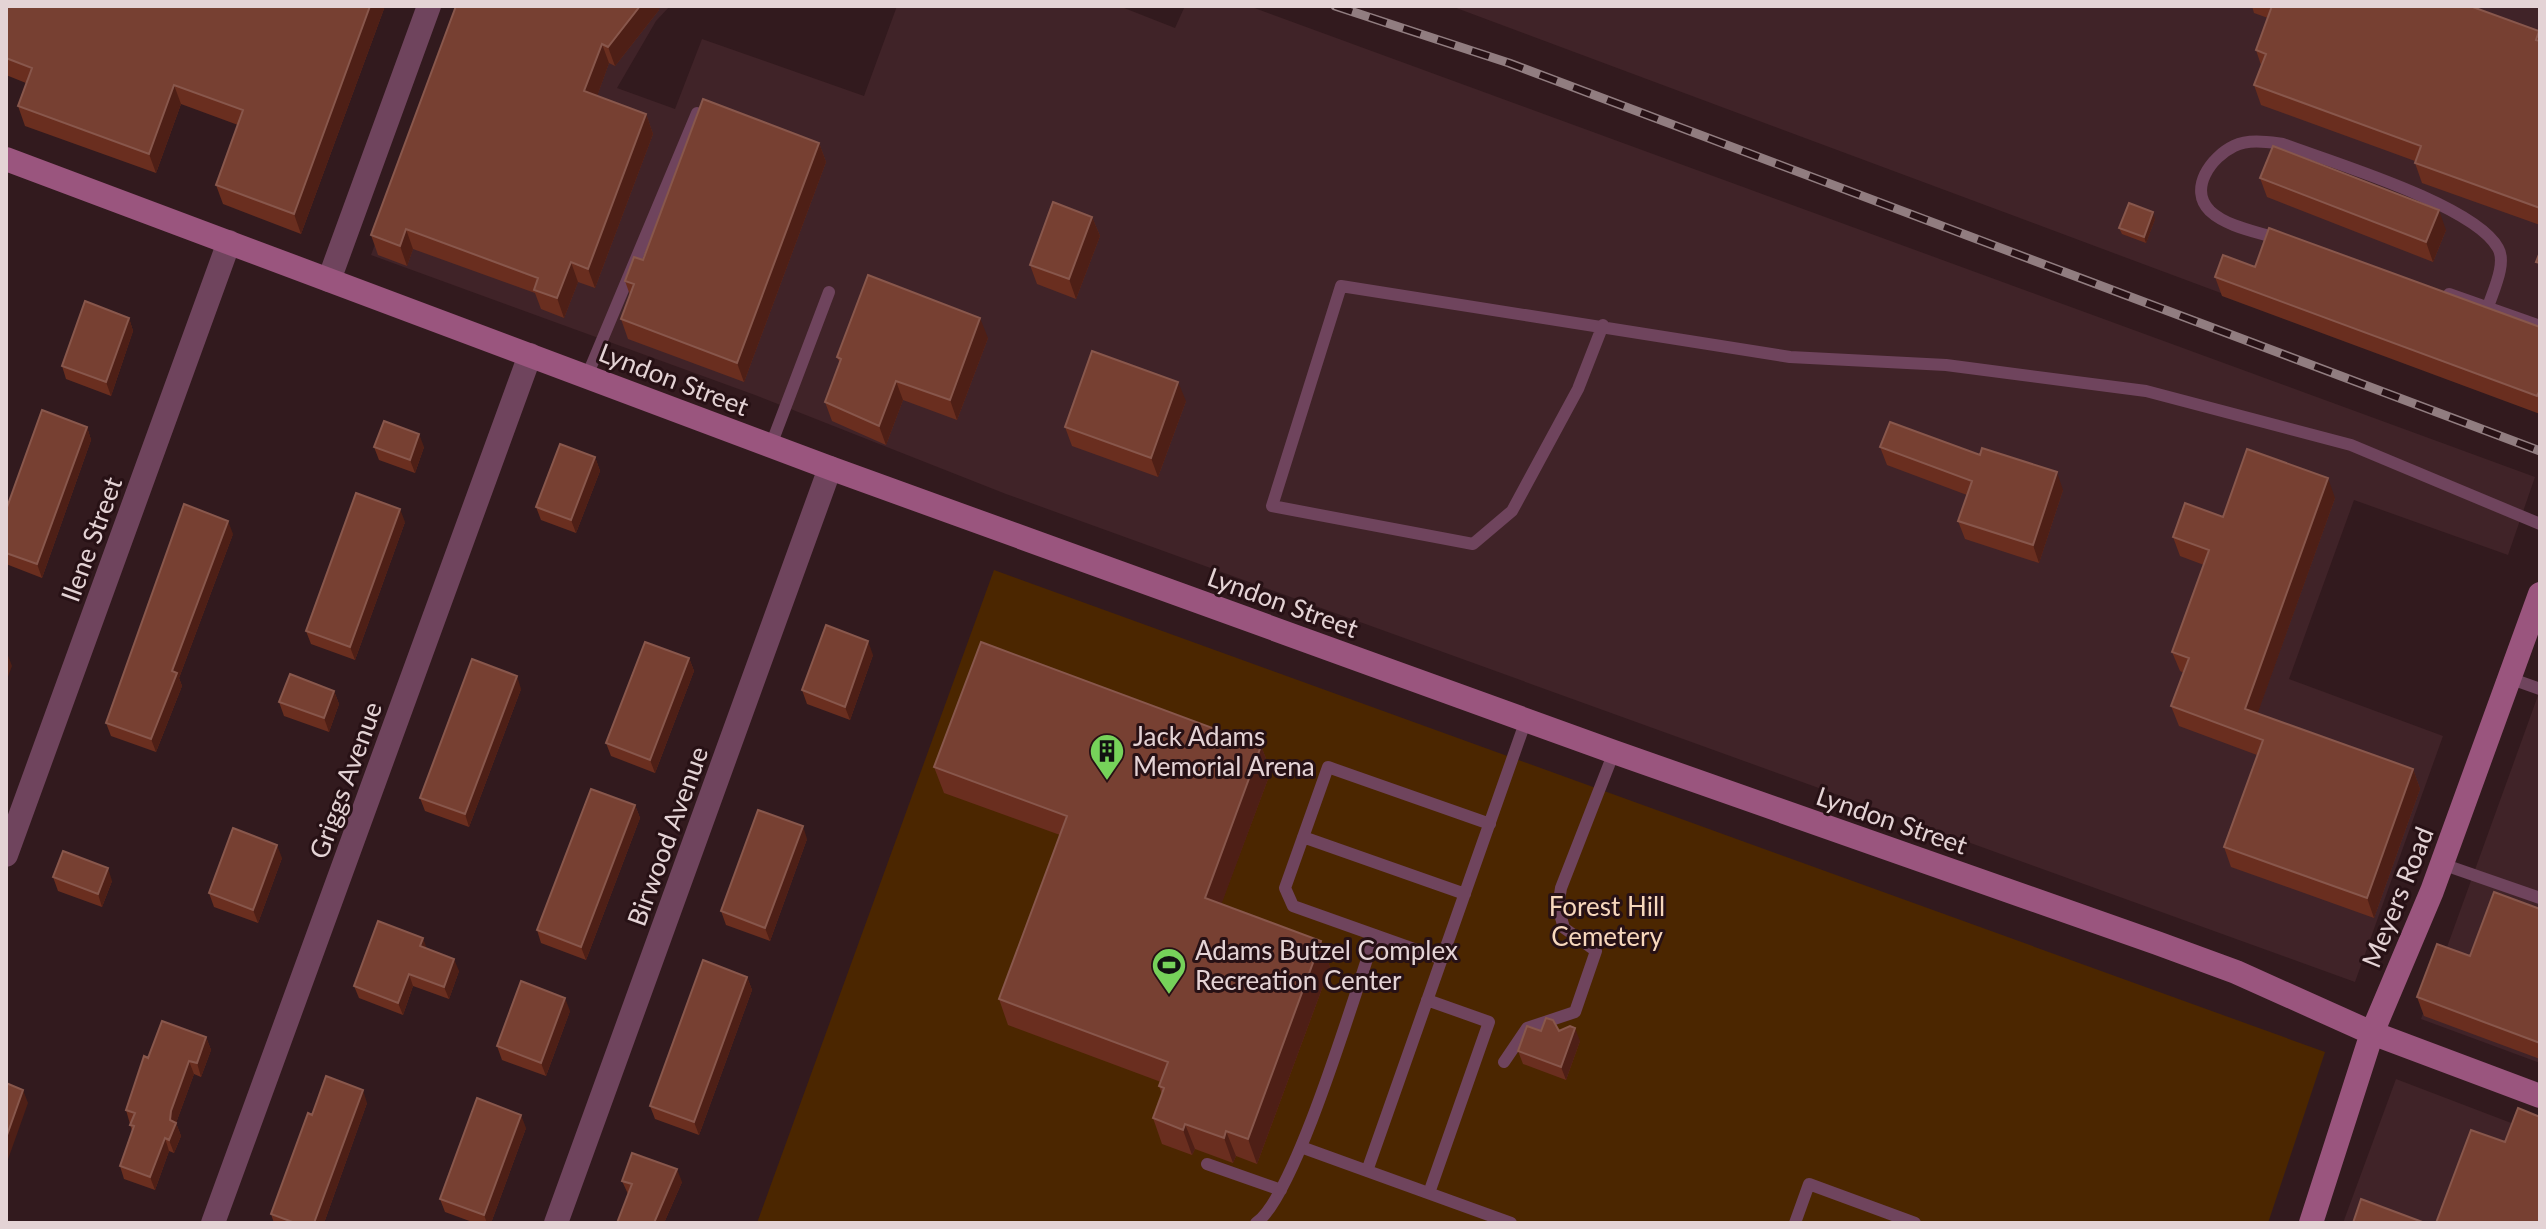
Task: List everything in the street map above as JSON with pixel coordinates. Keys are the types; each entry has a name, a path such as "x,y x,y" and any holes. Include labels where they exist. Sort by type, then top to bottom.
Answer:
{"street":[{"path":"329,280 429,6"},
{"name":"Lyndon Street","path":"6,159 830,468 1614,752 2170,948 2250,978 2372,1033 2540,1096"},
{"name":"Ilene Street","path":"6,855 229,242"},
{"name":"Griggs Avenue","path":"213,1223 530,355"},
{"name":"Birwood Avenue","path":"556,1223 830,468"},
{"name":"Meyers Road","path":"2311,1223 2372,1033 2442,864 2540,594"}],"lane":[{"path":"587,376 697,113"},
{"path":"2292,243 2234,224 2212,213 2202,200 2202,179 2215,159 2235,146 2260,141 2283,144 2457,213 2484,232 2499,249 2501,263 2488,307"},
{"path":"1603,325 1578,389 1512,511 1473,544 1272,506 1341,286 1603,325 1790,357 1946,365 2146,391 2351,445 2540,524"},
{"path":"2438,291 2540,326"},
{"path":"771,445 829,292"},
{"path":"2509,678 2540,689"},
{"path":"1367,1171 1526,720"},
{"path":"1504,1062 1527,1028 1573,1018 1596,951 1564,928 1558,907 1561,888 1614,752"},
{"path":"1442,959 1293,906 1285,888 1303,837 1328,767 1490,824"},
{"path":"1303,837 1465,894"},
{"path":"2442,864 2540,898"},
{"path":"1256,1223 1270,1212 1301,1147 1375,935"},
{"path":"1427,1000 1489,1022 1429,1193"},
{"path":"1301,1147 1511,1223"},
{"path":"1207,1164 1281,1190"},
{"path":"1795,1223 1809,1184 1915,1223"}],"shaded area":[{"path":"465,6 670,6 656,21 617,88 675,109 702,39 864,96 897,6 1119,6 1175,28 1185,6 1249,6 2535,477 2508,555 2354,500 2289,679 2443,736 2355,982 1006,494 755,395 371,255"},
{"path":"1451,6 2540,6 2540,412"},
{"path":"2540,690 2540,1063 2421,1019"},
{"path":"2396,1079 2540,1134 2540,1223 2343,1223"}],"green space":[{"name":"Forest Hill Cemetery","path":"994,570 2325,1052 2268,1223 757,1223"}],"building":[{"path":"6,6 370,6 294,214 216,185 243,110 174,85 149,154 18,106 32,68 6,58"},
{"path":"456,6 640,6 608,47 602,44 584,91 646,114 588,269 571,262 557,298 534,290 538,278 406,229 400,246 371,235"},
{"path":"2272,6 2470,6 2539,31 2536,40 2540,41 2540,208 2415,163 2421,146 2254,85 2266,54 2256,50"},
{"path":"703,99 819,143 737,363 621,319 634,284 625,281 634,257 643,260"},
{"path":"2273,146 2439,210 2426,242 2260,178"},
{"path":"1053,202 1092,217 1069,279 1030,265"},
{"path":"2129,203 2153,212 2144,237 2119,228"},
{"path":"2269,228 2540,327 2540,390 2537,396 2215,277 2223,255 2255,267"},
{"path":"868,275 980,318 950,400 896,381 879,426 825,402 841,359 837,357"},
{"path":"85,301 129,318 106,382 62,366"},
{"path":"1092,351 1178,382 1151,458 1065,427"},
{"path":"42,410 87,427 37,564 6,553 6,510"},
{"path":"384,421 419,434 410,460 374,447"},
{"path":"1890,422 1980,455 1982,448 2057,472 2033,545 1958,521 1972,481 1880,447"},
{"path":"560,444 595,457 571,520 536,507"},
{"path":"2247,449 2328,478 2245,709 2413,769 2367,898 2224,847 2263,740 2171,706 2189,658 2172,652 2209,550 2173,537 2185,503 2223,517"},
{"path":"356,493 400,509 350,647 306,631"},
{"path":"184,504 228,521 172,671 177,673 151,739 106,723"},
{"path":"826,625 868,641 845,707 802,690"},
{"path":"645,642 689,658 650,760 606,743"},
{"path":"981,642 1261,746 1205,898 1321,941 1248,1139 1226,1131 1224,1138 1185,1124 1183,1130 1153,1118 1164,1088 1159,1086 1168,1062 999,999 1067,816 934,767"},
{"path":"472,659 517,676 465,814 420,798"},
{"path":"290,674 334,691 324,718 279,702"},
{"path":"591,789 635,805 581,947 537,930"},
{"path":"758,810 803,826 765,928 721,911"},
{"path":"233,828 277,845 253,910 209,893"},
{"path":"63,851 108,868 98,894 53,877"},
{"path":"2494,892 2540,909 2540,1043 2417,997 2437,944 2470,956"},
{"path":"378,921 423,938 420,946 454,959 444,987 409,974 398,1003 354,986"},
{"path":"703,960 747,977 694,1122 650,1106"},
{"path":"521,981 565,998 541,1063 497,1046"},
{"path":"1546,1018 1553,1020 1559,1031 1570,1026 1575,1028 1561,1067 1518,1051 1527,1026 1541,1031"},
{"path":"162,1021 206,1037 197,1063 189,1061 171,1111 170,1120 176,1123 169,1140 165,1138 150,1177 120,1166 134,1126 130,1125 135,1113 126,1110 144,1056 148,1058"},
{"path":"326,1076 363,1090 314,1223 295,1223 271,1214 308,1113 312,1115"},
{"path":"6,1083 23,1090 6,1138"},
{"path":"477,1098 521,1115 484,1215 440,1199"},
{"path":"2518,1108 2540,1117 2540,1223 2436,1223 2471,1130 2505,1142"},
{"path":"632,1153 677,1169 654,1223 617,1223 632,1184 622,1181"},
{"path":"2361,1199 2425,1223 2353,1223"}],"railway":[{"path":"1335,6 1509,63 2540,451"}],"place":[{"name":"Jack Adams Memorial Arena","path":"1107,782"},
{"name":"Adams Butzel Complex Recreation Center","path":"1169,996"}]}
